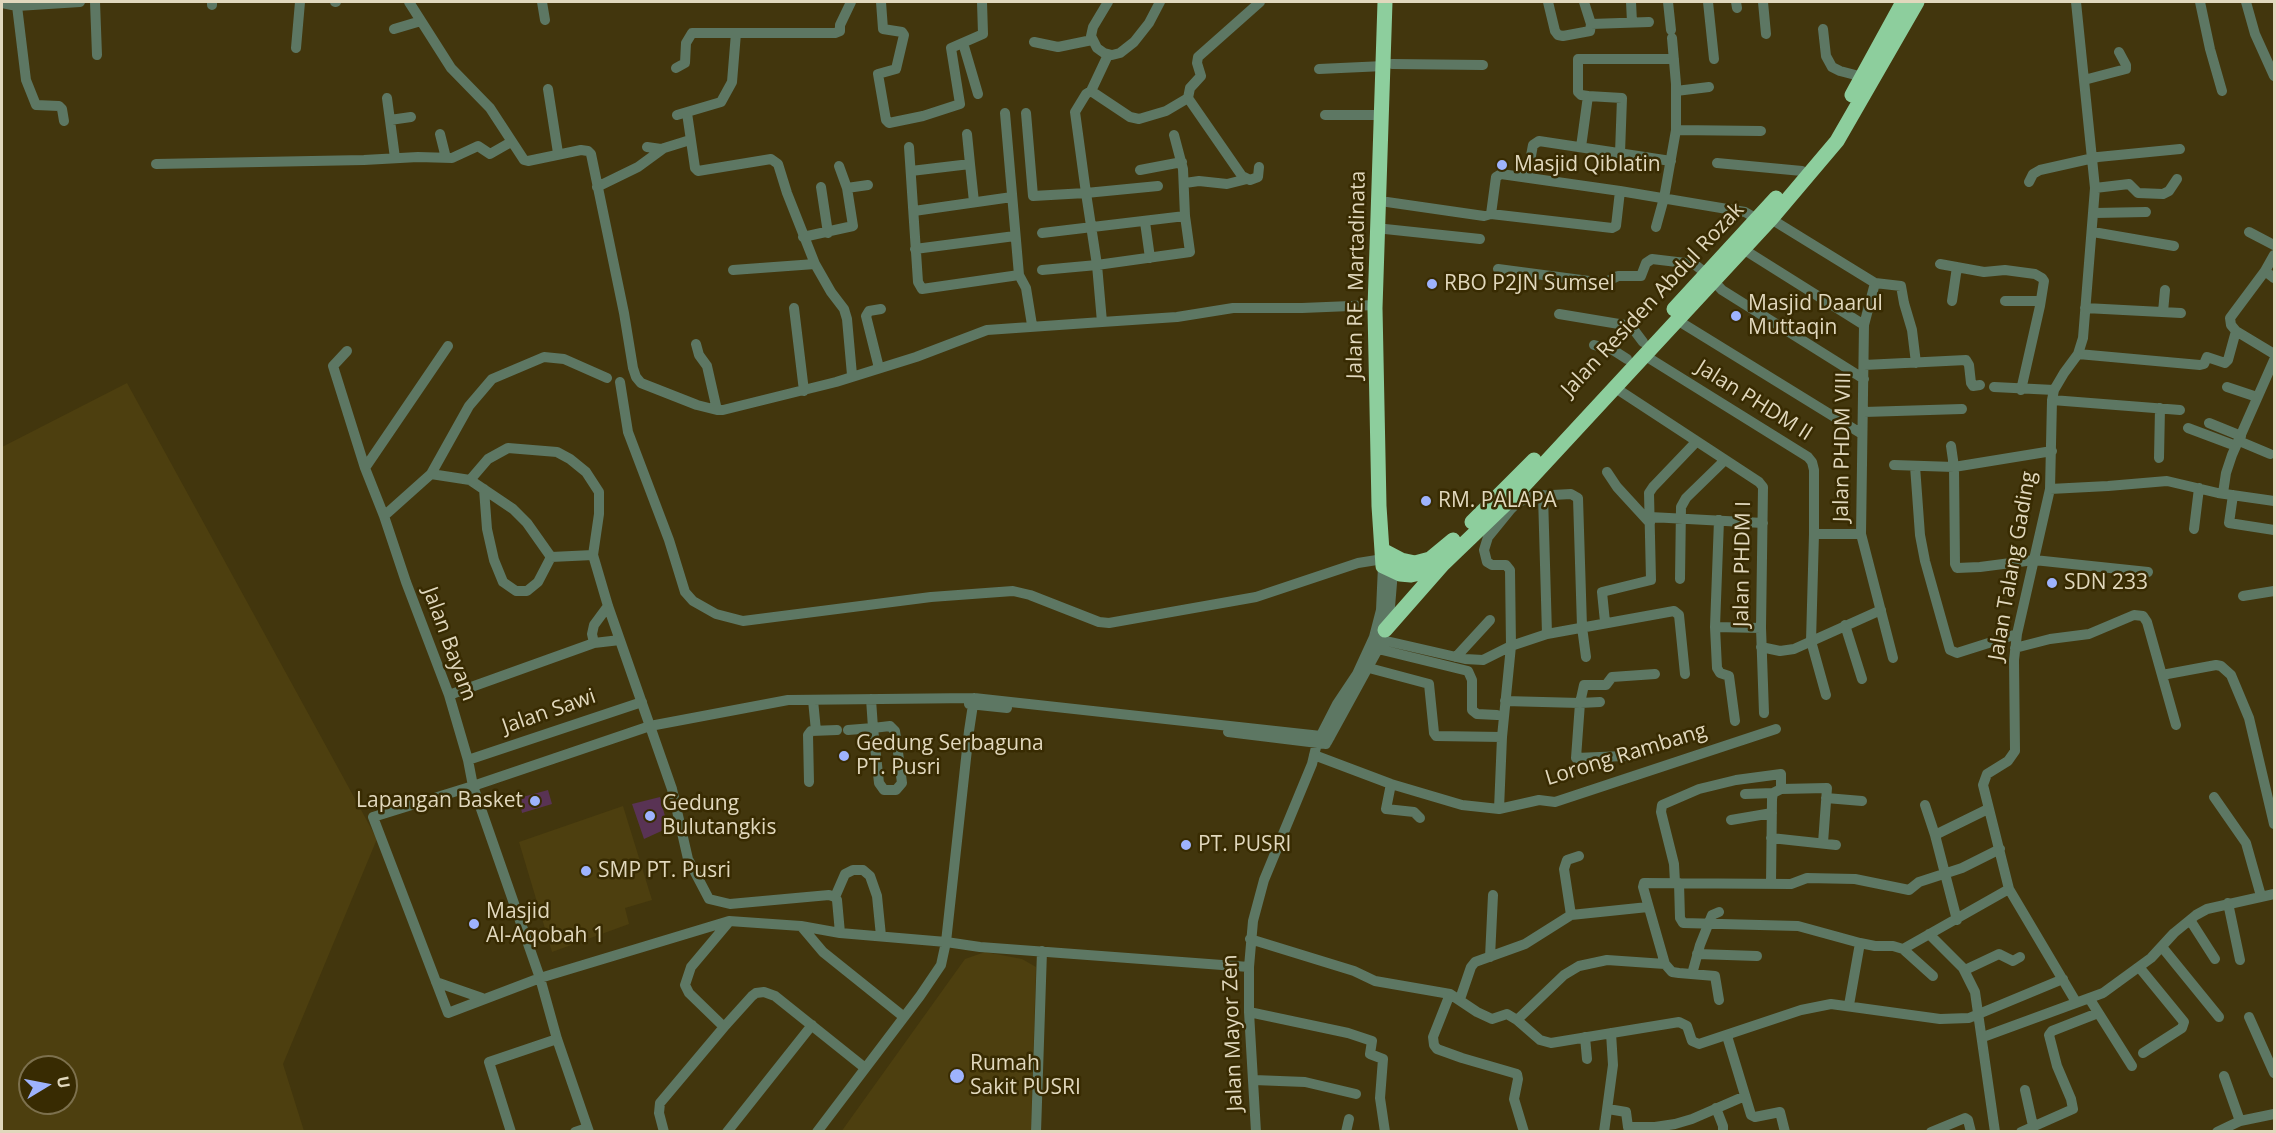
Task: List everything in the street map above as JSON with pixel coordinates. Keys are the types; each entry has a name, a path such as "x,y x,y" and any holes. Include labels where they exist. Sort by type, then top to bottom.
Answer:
{"highway":[{"name":"Jalan RE. Martadinata","path":"1385,2 1388,65 1382,115 1381,257 1375,305 1387,560"},
{"path":"1381,398 1383,307 1381,257 1391,145 1388,65 1394,2"},
{"name":"Jalan Residen Abdul Rozak","path":"1387,560 1415,563 1430,559 1444,549 1546,448 1628,359 1677,320 1711,278 1743,249 1839,120 1903,2"},
{"name":"Jalan Residen Abdul Rozak","path":"1382,640 1443,564 1516,499 1551,454 1614,387 1643,349 1837,141 1917,2"},
{"path":"1387,560 1412,575 1429,571 1443,564"}],"street":[{"path":"2,3 17,6 80,2"},
{"path":"95,2 98,55"},
{"path":"296,48 300,2"},
{"path":"409,2 451,68 490,108 526,161 558,153 590,151 636,377 641,382 697,405 717,410 804,391 916,357 979,332 1032,326 1177,317 1233,308 1375,305"},
{"path":"542,2 545,20"},
{"path":"676,68 684,63 686,43 692,33 837,32 851,2"},
{"path":"881,2 883,29 902,32 904,35 896,69 878,74 888,122 923,116 960,104 951,48 983,34 982,2"},
{"path":"1108,2 1093,27 1092,40 1097,48 1108,55 1120,53 1134,42 1142,33 1159,3"},
{"path":"1246,179 1235,167 1188,98 1190,88 1201,76 1197,63 1198,57 1260,2"},
{"path":"1548,2 1553,28 1558,35 1588,32 1591,29 1584,2"},
{"path":"1631,2 1632,22"},
{"path":"1656,227 1664,198 1676,130 1674,59 1668,2"},
{"path":"1708,2 1714,59"},
{"path":"1763,2 1766,34"},
{"path":"2053,395 2064,373 2078,354 2083,338 2095,213 2095,188 2076,2"},
{"path":"2200,2 2210,50 2222,91"},
{"path":"2246,2 2255,34 2274,76"},
{"path":"17,6 26,80 30,92 36,105 59,106 62,109 64,121"},
{"path":"394,29 421,21"},
{"path":"1591,24 1648,22"},
{"path":"1823,29 1826,56 1832,67 1863,76"},
{"path":"736,33 732,82 721,102 682,114 695,168 700,171 771,159 779,166 803,237 815,264 822,279 846,313 852,375"},
{"path":"1034,42 1058,47 1092,40"},
{"path":"963,43 978,94"},
{"path":"2084,80 2126,69 2119,52"},
{"path":"1102,322 1097,265 1075,112 1083,97 1093,87 1108,55"},
{"path":"1620,153 1622,98 1588,96 1578,93 1578,59 1674,59"},
{"path":"1319,69 1388,65 1483,65"},
{"path":"1093,87 1130,117 1139,119 1167,111 1188,98"},
{"path":"1676,91 1709,87"},
{"path":"548,89 558,153"},
{"path":"1581,147 1588,96"},
{"path":"387,98 395,158"},
{"path":"1005,113 1019,275 1026,288 1032,326"},
{"path":"1026,113 1033,196 1158,186"},
{"path":"1325,115 1382,115"},
{"path":"390,120 411,117"},
{"path":"1676,130 1761,131"},
{"path":"440,134 446,158"},
{"path":"967,134 974,202"},
{"path":"1042,270 1190,252 1185,216 1185,183 1174,135"},
{"path":"647,147 664,148 690,140"},
{"path":"1527,177 1533,145 1537,141 1671,161"},
{"path":"156,164 454,158 478,146 490,154 512,142"},
{"path":"909,147 918,282 922,289 1019,275"},
{"path":"597,187 638,167 664,148"},
{"path":"2029,182 2033,174 2040,170 2092,158 2180,149"},
{"path":"1140,170 1182,162"},
{"path":"1717,163 1802,171"},
{"path":"910,171 969,164"},
{"path":"803,237 853,226 847,188 839,166"},
{"path":"1185,183 1199,181 1227,184 1258,177 1259,167"},
{"path":"1491,214 1496,177 1501,174 1745,212 1764,219 1875,283 1899,284 1902,287 1912,330 1916,363"},
{"path":"2095,188 2129,184 2138,193 2163,194 2169,191 2177,179"},
{"path":"847,188 868,185"},
{"path":"821,187 828,233"},
{"path":"1387,202 1484,216 1491,214 1612,228 1616,226 1620,191"},
{"path":"914,211 1012,197"},
{"path":"2095,213 2146,212"},
{"path":"1042,233 1185,216"},
{"path":"1146,222 1150,258"},
{"path":"1385,229 1480,239"},
{"path":"2093,232 2174,246"},
{"path":"2249,232 2274,245"},
{"path":"915,249 1015,236"},
{"path":"1743,249 1864,325"},
{"path":"2274,255 2270,275 2230,318 2236,331 2274,354"},
{"path":"1498,269 1604,283 1615,277 1641,276 1646,263 1652,259 1694,264 1722,290 1864,378"},
{"path":"733,270 815,264"},
{"path":"1940,264 1983,272 2005,270 2039,275 2044,281 2021,390"},
{"path":"1953,301 1957,267"},
{"name":"Jalan PHDM VIII","path":"1875,283 1864,325 1861,534 1893,658"},
{"path":"2163,312 2165,290"},
{"path":"2005,301 2040,301"},
{"path":"794,308 804,391"},
{"path":"2085,308 2181,313"},
{"path":"879,368 866,316 869,311 881,309"},
{"path":"1559,314 1624,325 1634,330 1643,349"},
{"path":"1677,320 1862,434"},
{"path":"2078,354 2200,365 2204,364 2207,357 2226,363 2236,331"},
{"path":"696,344 699,355 707,366 717,410"},
{"path":"1594,345 1613,350 1628,359"},
{"path":"365,468 448,346"},
{"name":"Jalan PHDM II","path":"1643,349 1811,460 1814,471 1811,641 1826,695"},
{"name":"Jalan Bayam","path":"347,351 333,366 365,468 449,694 473,786 540,978 557,1039 588,1130"},
{"path":"384,516 431,474 469,406 492,379 544,357 564,359 607,378"},
{"path":"1864,365 1966,360 1970,365 1971,383 1973,386 1980,385"},
{"path":"2274,360 2226,473 2229,523 2274,530"},
{"path":"620,382 628,432 669,540 685,592 693,601 716,614 743,621 931,597 1013,591 1030,595 1099,622 1109,623 1256,597 1358,563 1387,560"},
{"name":"Jalan PHDM I","path":"1614,387 1759,482 1762,487 1761,647 1764,713"},
{"path":"2227,387 2257,397"},
{"path":"1999,388 2180,410"},
{"name":"Jalan Talang Gading","path":"2053,395 2050,489 2015,648 2013,683 2015,751 2008,761 1985,777 1983,785 2009,890 2076,1002"},
{"path":"2159,458 2160,408"},
{"path":"1864,412 1962,409"},
{"path":"2209,423 2239,441 2270,454"},
{"path":"2188,428 2239,441"},
{"path":"1605,622 1602,592 1651,580 1650,490 1696,442"},
{"path":"1951,446 1954,467 1955,564 1957,568 2034,560 2148,572"},
{"path":"470,480 488,459 508,448 557,452 586,472 599,492 599,514 593,555 608,606 680,814 688,858 709,899 730,904 829,894 835,897"},
{"path":"1894,465 1954,467 2052,451"},
{"path":"1680,579 1681,507 1686,498 1725,460"},
{"path":"1915,466 1921,544 1950,650 1957,653 2017,634"},
{"path":"1607,472 1617,487 1650,520 1680,518 1763,523"},
{"path":"431,474 470,480 484,489 513,509 527,523 552,557"},
{"path":"2050,489 2168,480 2228,494 2274,501"},
{"path":"2194,529 2199,488"},
{"path":"484,489 487,529 494,560 503,582 516,591 527,591 538,582 552,557"},
{"path":"1499,809 1502,737 1512,646 1510,568 1506,565 1492,565 1487,562 1484,550 1488,537 1516,499 1571,494 1578,498 1582,627 1586,657"},
{"path":"1543,495 1547,634"},
{"path":"1719,520 1715,627 1717,668 1720,673 1729,676 1735,721"},
{"path":"1814,534 1861,534"},
{"path":"552,557 593,555"},
{"path":"1323,740 1369,668 1382,640 1392,597 1387,560"},
{"path":"1323,740 1337,704 1357,674 1374,637 1381,610 1387,560"},
{"path":"2243,596 2274,591"},
{"path":"594,643 592,634 594,625 608,606"},
{"path":"1761,647 1790,650 1881,610"},
{"path":"1382,640 1456,657 1486,659 1512,646 1547,634 1605,622 1677,612 1684,674"},
{"path":"2015,648 2050,639 2090,634 2133,615 2141,615 2147,622 2176,725"},
{"path":"1456,657 1490,620"},
{"path":"1845,626 1862,679"},
{"path":"1715,627 1761,628"},
{"path":"449,694 594,643 620,640"},
{"path":"1382,640 1468,671 1471,676 1473,710 1477,714 1497,715"},
{"path":"2162,675 2216,665 2221,666 2231,675 2249,718 2274,824"},
{"path":"1369,668 1429,684 1436,736 1502,737"},
{"path":"1624,756 1576,758 1580,703 1584,685 1606,685 1610,678 1655,674"},
{"path":"809,782 808,735 816,731 873,728 890,726 894,731 902,783 896,790 881,788 873,728 871,699"},
{"path":"1249,967 980,947 840,933 801,926 729,921 540,978 448,1012 374,817 650,726 788,700 954,700 1323,740"},
{"path":"813,700 816,731"},
{"path":"1505,701 1600,702"},
{"name":"Jalan Sawi","path":"468,760 642,702"},
{"path":"817,1131 941,965 946,942 974,702"},
{"name":"Lorong Rambang","path":"1315,759 1462,805 1499,809 1539,800 1555,802 1776,729"},
{"name":"Jalan Mayor Zen","path":"1256,1131 1249,1012 1250,939 1253,921 1264,880 1323,740"},
{"path":"1771,884 1772,813 1782,775 1777,774 1699,789 1663,804 1661,812 1673,859 1683,923 1798,926 1870,946 1893,946 1903,949 1932,976"},
{"path":"1391,784 1386,809 1414,812 1420,818"},
{"path":"1745,794 1827,788 1823,843"},
{"path":"2214,797 2246,843 2261,896"},
{"path":"1826,798 1862,801"},
{"path":"1925,805 1957,920"},
{"path":"1935,835 1988,809"},
{"path":"1731,820 1772,813"},
{"path":"1770,838 1836,845"},
{"path":"1719,1000 1716,977 1672,972 1665,964 1642,887 1644,883 1795,884 1807,878 1855,879 1909,890 1920,882 2000,849"},
{"path":"1571,915 1563,869 1567,860 1579,856"},
{"path":"840,933 835,897 845,874 853,870 863,870 870,876 877,896 882,936"},
{"path":"1903,949 1931,936 2009,890"},
{"path":"1490,957 1493,895"},
{"path":"1983,1037 2103,993 2139,968 2174,933 2207,909 2261,896 2274,896"},
{"path":"2228,903 2240,960"},
{"path":"1524,1131 1514,1099 1517,1074 1462,1058 1437,1049 1434,1045 1433,1037 1472,964 1525,944 1571,915 1648,907"},
{"path":"1692,974 1713,913 1719,912"},
{"path":"2190,920 2215,959"},
{"path":"724,1027 689,993 685,985 691,967 729,921"},
{"path":"801,926 823,952 904,1017"},
{"path":"696,931 706,947"},
{"path":"1931,936 1965,970 1975,992 1980,1014 1988,1092 1995,1131"},
{"path":"1250,939 1354,970 1376,981 1455,997 1488,1018 1495,1019 1507,1014 1545,1042 1678,1022 1687,1026 1695,1043 1699,1044 1816,1006 1849,1005 1940,1019 1969,1018 2062,980"},
{"path":"1849,1005 1860,943"},
{"path":"2162,947 2219,1017"},
{"path":"1036,1131 1042,951"},
{"path":"1697,954 1757,956"},
{"path":"1965,970 1999,954 2013,962 2020,957"},
{"path":"1517,1020 1564,975 1579,966 1607,960 1665,964"},
{"path":"2139,968 2184,1023 2182,1028 2143,1053"},
{"path":"436,982 482,998"},
{"path":"664,1131 659,1113 660,1103 752,996 764,992 775,996 865,1068"},
{"path":"2089,998 2132,1066"},
{"path":"1249,1012 1348,1033 1372,1041 1370,1054 1383,1059 1380,1098 1386,1131"},
{"path":"2021,1131 2073,1109 2057,1066 2050,1033 2098,1013"},
{"path":"2249,1017 2274,1073"},
{"path":"727,1131 812,1025"},
{"path":"1605,1131 1612,1065 1611,1033"},
{"path":"1727,1036 1753,1116 1778,1111 1782,1113 1785,1131"},
{"path":"1585,1037 1587,1059"},
{"path":"511,1131 489,1062 557,1039"},
{"path":"2224,1076 2240,1121"},
{"path":"1254,1080 1305,1082 1356,1094"},
{"path":"2025,1090 2033,1126"},
{"path":"1608,1109 1626,1112 1628,1127 1655,1128 1675,1124 1745,1096"},
{"path":"1716,1108 1724,1126 1723,1131"},
{"path":"2217,1131 2240,1121 2274,1114"},
{"path":"1931,1131 1965,1118 1968,1120 1971,1131"},
{"path":"1346,1131 1349,1119"},
{"path":"575,1131 588,1130"}],"shaded area":[{"path":"127,383 377,839 283,1064 304,1131 2,1132 2,447"},
{"name":"Lapangan Basket","path":"548,790 552,804 522,813 519,798"},
{"name":"Gedung Bulutangkis","path":"660,797 668,828 644,839 632,804"},
{"name":"SMP PT. Pusri","path":"623,806 652,900 625,908 629,924 552,952 519,842"},
{"name":"Rumah Sakit PUSRI","path":"985,952 1022,959 1036,967 1031,1131 841,1132 965,959"}],"place":[{"name":"Masjid Qiblatin","path":"1502,165"},
{"name":"RBO P2JN Sumsel","path":"1432,284"},
{"name":"Masjid Daarul Muttaqin","path":"1736,316"},
{"name":"RM. PALAPA","path":"1426,501"},
{"name":"SDN 233","path":"2052,583"},
{"name":"Gedung Serbaguna PT. Pusri","path":"844,756"},
{"name":"Lapangan Basket","path":"535,801"},
{"name":"Gedung Bulutangkis","path":"650,816"},
{"name":"PT. PUSRI","path":"1186,845"},
{"name":"SMP PT. Pusri","path":"586,871"},
{"name":"Masjid Al-Aqobah 1","path":"474,924"},
{"name":"Rumah Sakit PUSRI","path":"957,1076"}]}
